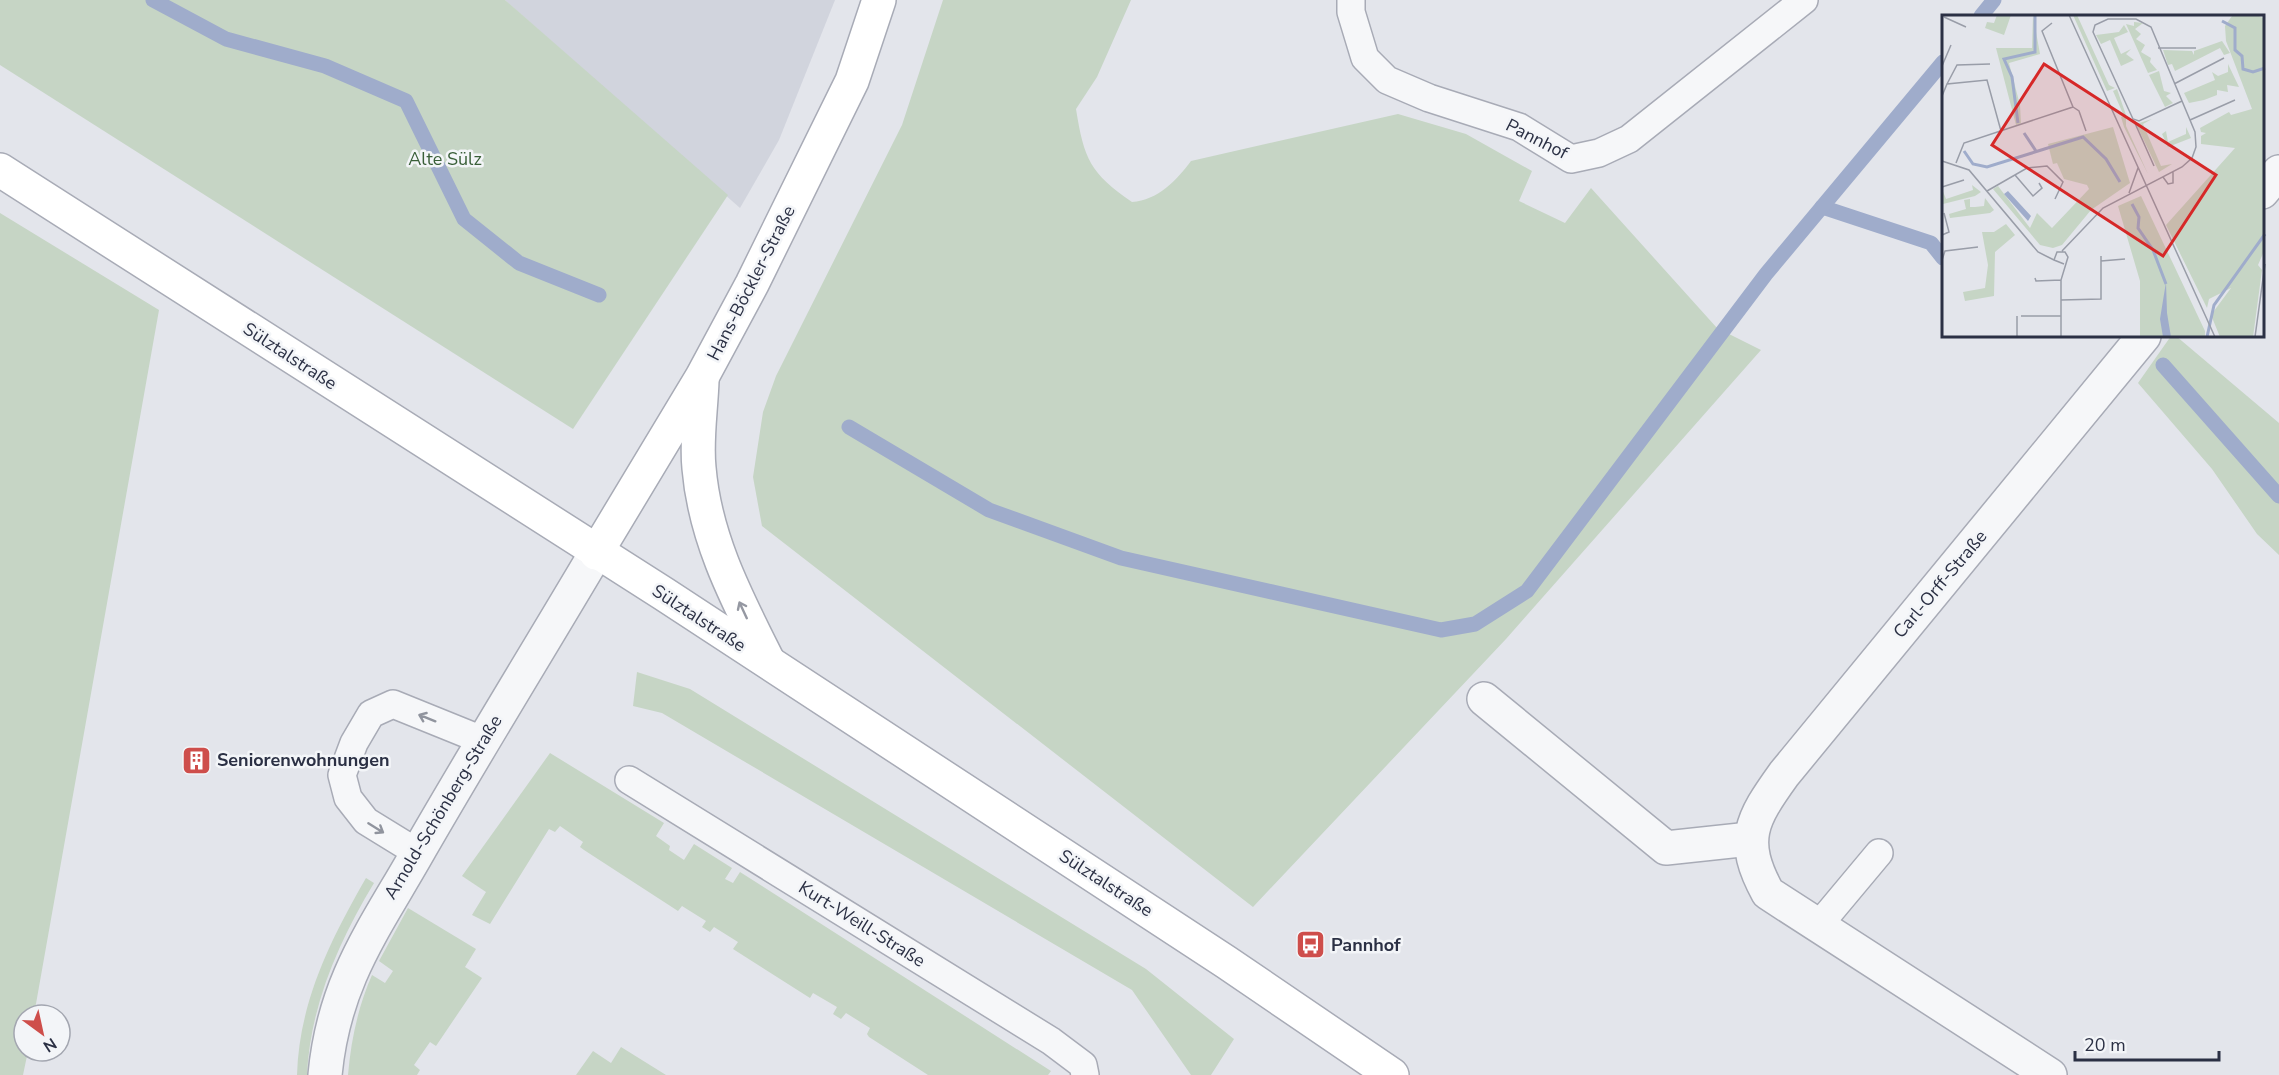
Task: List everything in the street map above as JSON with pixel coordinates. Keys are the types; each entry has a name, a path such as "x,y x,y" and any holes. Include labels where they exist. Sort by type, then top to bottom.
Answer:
{"main road":[{"name":"Hans-Böckler-Straße","path":"596,553 702,377 752,284 852,81 879,0"},
{"name":"Sülztalstraße","path":"0,170 769,663 1226,962 1392,1075"},
{"path":"702,377 699,468 710,534 724,569 769,663"}],"street":[{"name":"Carl-Orff-Straße","path":"2050,1075 1768,892 1754,867 1750,840 1761,806 1784,774 2142,338"},
{"name":"Arnold-Schönberg-Straße","path":"325,1075 328,1047 339,999 365,940 418,853 482,740 596,553"},
{"path":"1484,699 1666,848 1750,840"}],"lane":[{"name":"Pannhof","path":"1352,0 1351,12 1365,58 1387,80 1429,98 1519,127 1570,159 1599,153 1629,139 1804,0"},
{"path":"418,853 366,821 348,798 342,775 354,743 371,714 393,704 482,740"},
{"name":"Kurt-Weill-Straße","path":"629,780 1051,1041 1083,1065 1085,1075"},
{"path":"1818,926 1879,853"}],"shaded area":[{"path":"505,0 835,0 779,140 740,208"}],"green space":[{"name":"Alte Sülz","path":"0,0 505,0 728,195 573,429 0,65"},
{"path":"943,0 1131,0 1097,77 1076,109 1082,141 1091,163 1107,182 1132,202 1150,198 1166,188 1191,161 1398,114 1466,134 1532,171 1519,201 1565,223 1591,188 1717,328 1761,350 1506,639 1253,907 762,526 753,477 763,412 776,376 902,125"},
{"path":"0,213 159,310 36,1003 12,1003 12,1063 26,1063 23,1075 0,1075"},
{"path":"2170,338 2178,338 2279,423 2279,555 2257,534 2212,469 2138,383"},
{"path":"637,672 690,689 1146,969 1234,1039 1211,1075 1191,1075 1132,990 662,713 633,706"},
{"path":"550,753 664,823 656,836 670,846 669,850 684,860 694,844 732,868 725,879 733,883 740,872 1051,1071 1048,1075 928,1075 869,1037 867,1034 870,1028 846,1013 841,1019 833,1014 837,1007 813,993 810,998 733,949 738,942 714,927 710,932 702,927 706,921 682,906 678,911 584,850 580,847 583,842 560,826 555,832 549,829 490,924 472,915 486,892 462,876"},
{"path":"366,878 374,883 338,951 320,999 309,1049 307,1075 297,1075 299,1048 310,997 329,948"},
{"path":"408,908 476,949 465,967 482,978 436,1046 430,1042 414,1065 420,1070 417,1075 348,1075 356,1024 367,987 372,975 385,983 393,971 379,961"},
{"path":"621,1047 666,1075 576,1075 593,1051 611,1063"}],"waterway":[{"name":"Alte Sülz","path":"153,0 226,39 325,66 406,101 464,219 519,263 599,295"},
{"path":"1982,15 1994,0"},
{"path":"849,427 989,510 1121,558 1441,630 1475,624 1527,591 1766,274 1942,63"},
{"path":"1822,207 1931,243 1942,257"},
{"path":"2163,365 2279,496"}],"place":[{"name":"Seniorenwohnungen","path":"196,760"},
{"name":"Pannhof","path":"1310,945"}]}
